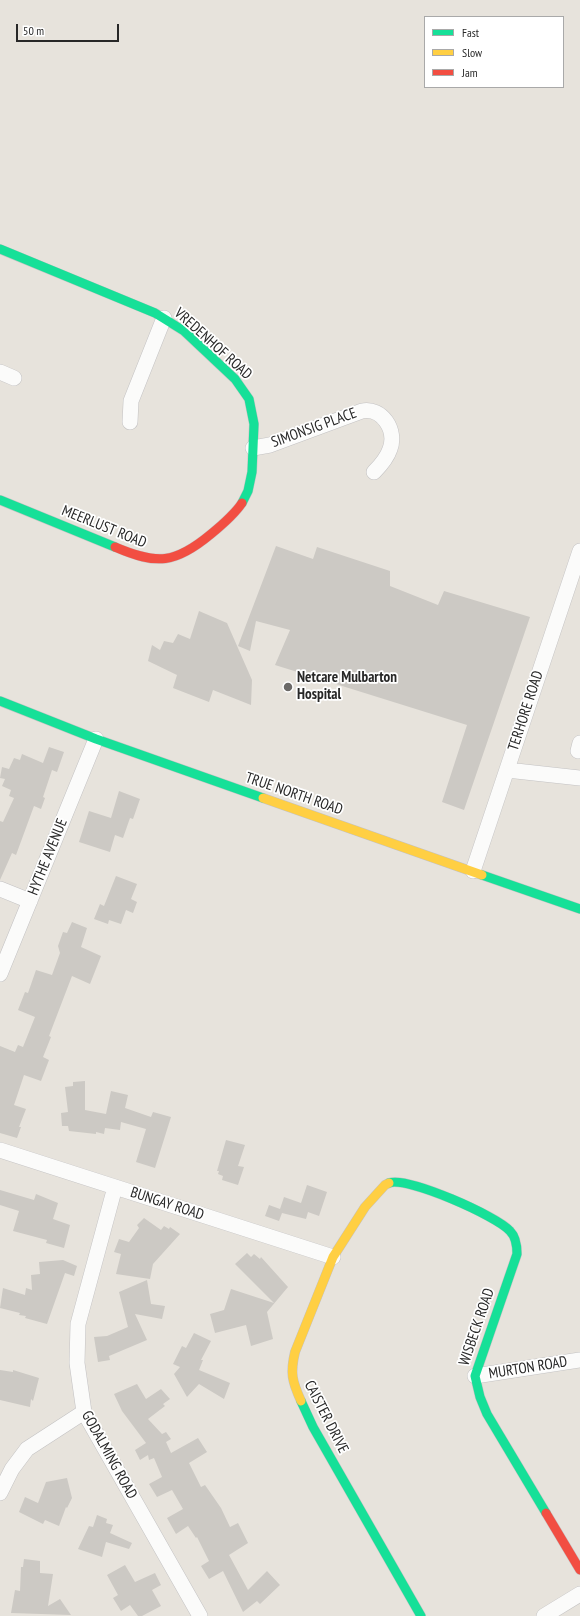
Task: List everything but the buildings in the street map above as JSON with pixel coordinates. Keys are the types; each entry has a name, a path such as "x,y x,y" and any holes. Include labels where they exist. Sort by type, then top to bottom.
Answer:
{"street":[{"name":"VREDENHOF ROAD","path":"0,249 147,308 184,332 242,387 249,399 252,411 254,448 253,476 250,490 234,514"},
{"path":"130,422 131,401 164,318"},
{"path":"0,372 14,378"},
{"name":"SIMONSIG PLACE","path":"254,448 270,445 362,411 372,411 378,413 385,419 390,427 392,438 390,449 374,472"},
{"name":"MEERLUST ROAD","path":"0,500 138,557 154,561 166,560 182,555 206,539 234,514"},
{"name":"TERHORE ROAD","path":"473,871 580,551"},
{"name":"TRUE NORTH ROAD","path":"0,701 96,739 580,909"},
{"name":"HYTHE AVENUE","path":"0,974 96,739"},
{"path":"507,770 580,778"},
{"path":"0,889 30,901"},
{"name":"BUNGAY ROAD","path":"0,1150 334,1257"},
{"name":"WISBECK ROAD","path":"385,1185 392,1182 406,1183 488,1214 510,1230 517,1242 518,1254 475,1376 480,1397 487,1414 580,1570"},
{"name":"CAISTER DRIVE","path":"385,1185 365,1206 334,1257 295,1352 291,1368 293,1383 313,1427 422,1616"},
{"name":"GODALMING ROAD","path":"115,1187 78,1324 77,1363 84,1412 200,1616"},
{"name":"MURTON ROAD","path":"475,1376 580,1360"},
{"path":"0,1493 12,1469 27,1449 84,1412"},
{"path":"544,1616 580,1594"}],"traffic: fast":[{"path":"0,249 155,313 184,331 235,379 249,399 254,424 252,472 248,491 242,503"},
{"path":"0,500 115,547"},
{"path":"0,701 96,739 263,798"},
{"path":"482,875 580,909"},
{"path":"389,1183 399,1182 414,1185 471,1207 502,1224 514,1236 517,1254 475,1376 480,1397 487,1414 546,1513"},
{"path":"301,1401 313,1427 421,1616"}],"traffic: slow":[{"path":"263,798 482,875"},
{"path":"301,1401 292,1371 295,1352 333,1257 365,1207 385,1185 389,1183"}],"traffic: jam":[{"path":"115,547 130,553 154,559 176,556 187,551 211,534 232,516 242,503"},
{"path":"546,1513 580,1570"}],"place":[{"name":"Netcare Mulbarton Hospital","path":"288,687"}]}
